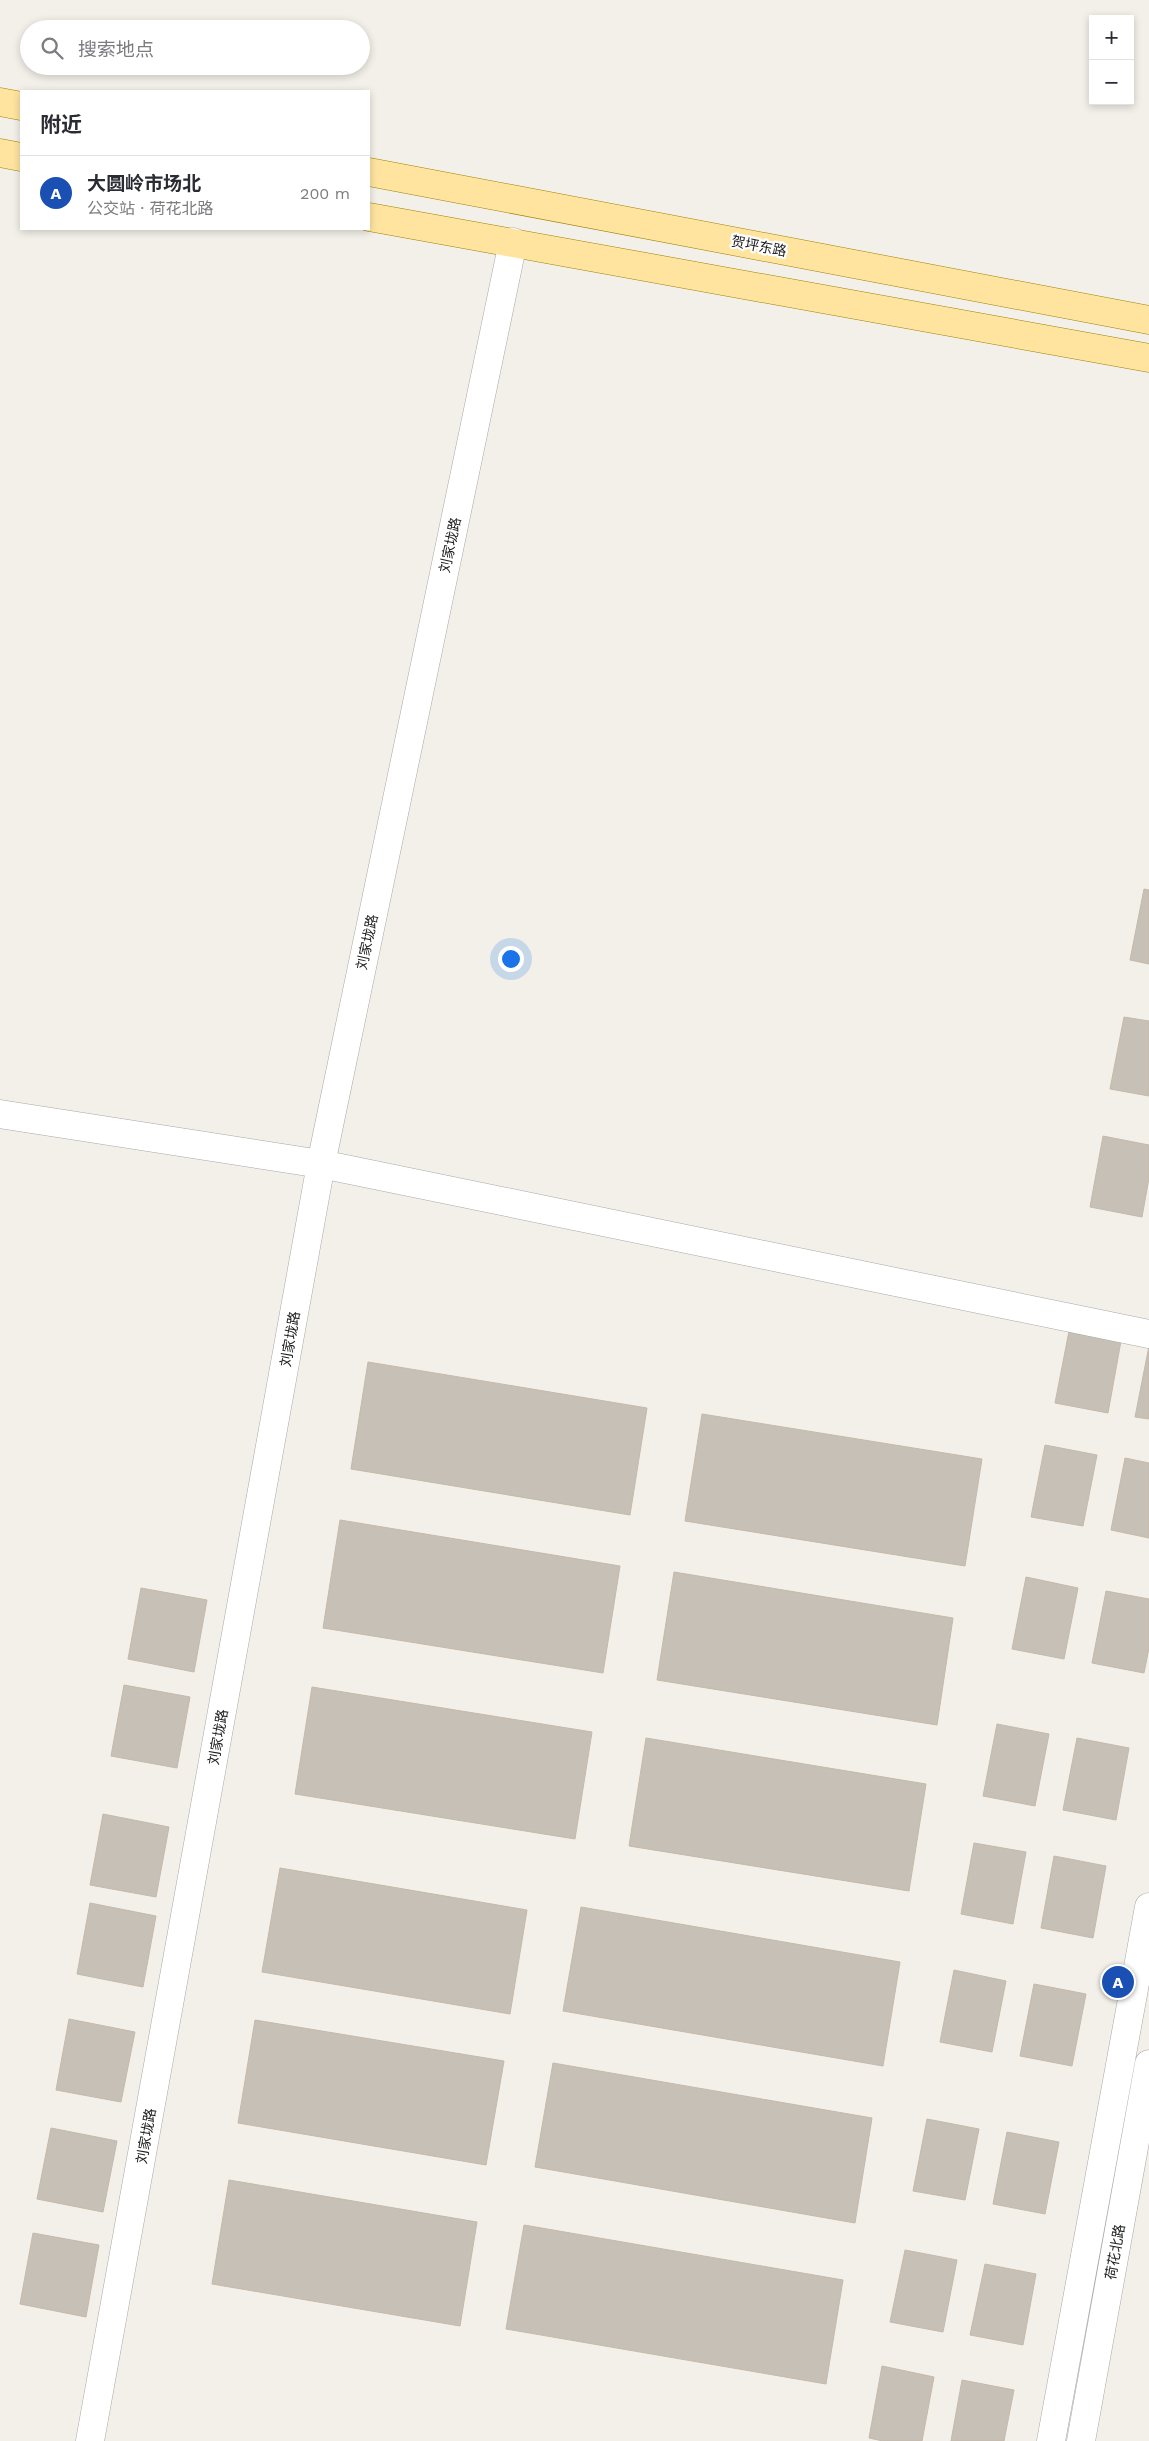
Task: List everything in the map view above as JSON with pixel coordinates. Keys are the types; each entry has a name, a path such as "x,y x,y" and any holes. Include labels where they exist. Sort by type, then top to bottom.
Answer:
{"main road":[{"path":"0,102 20,106"},
{"path":"0,153 20,157"},
{"name":"贺坪东路","path":"370,172 1149,320"},
{"path":"370,217 1149,358"}],"street":[{"name":"刘家垅路","path":"90,2441 321,1164 513,242"},
{"path":"0,1114 321,1164 1149,1334"},
{"path":"1051,2441 1149,1907"},
{"name":"荷花北路","path":"1081,2441 1149,2064"}],"building":[{"path":"1144,889 1149,890 1149,964 1130,960"},
{"path":"1124,1017 1149,1021 1149,1096 1110,1089"},
{"path":"1103,1136 1149,1145 1149,1178 1142,1217 1090,1207"},
{"path":"1069,1331 1121,1341 1108,1413 1055,1403"},
{"path":"1149,1346 1149,1419 1135,1417"},
{"path":"368,1362 647,1408 630,1515 351,1469"},
{"path":"702,1414 982,1459 965,1566 685,1521"},
{"path":"1045,1445 1097,1455 1083,1526 1031,1517"},
{"path":"1125,1458 1149,1463 1149,1538 1111,1530"},
{"path":"340,1520 620,1566 603,1673 323,1628"},
{"path":"674,1572 953,1618 937,1725 657,1680"},
{"path":"1026,1577 1078,1588 1064,1659 1012,1649"},
{"path":"141,1588 207,1600 194,1672 128,1659"},
{"path":"1106,1591 1149,1599 1149,1648 1144,1673 1092,1663"},
{"path":"124,1685 190,1697 177,1768 111,1756"},
{"path":"312,1687 592,1732 575,1839 295,1794"},
{"path":"997,1724 1049,1734 1035,1806 983,1796"},
{"path":"646,1738 926,1784 909,1891 629,1846"},
{"path":"1077,1738 1129,1748 1116,1820 1063,1810"},
{"path":"103,1814 169,1827 156,1897 90,1885"},
{"path":"974,1843 1026,1852 1013,1924 961,1914"},
{"path":"1054,1856 1106,1866 1093,1938 1041,1928"},
{"path":"280,1868 527,1910 510,2014 262,1972"},
{"path":"90,1903 156,1916 143,1987 77,1974"},
{"path":"581,1907 900,1962 883,2066 563,2011"},
{"path":"954,1970 1006,1981 992,2052 940,2042"},
{"path":"1034,1984 1086,1994 1072,2066 1020,2056"},
{"path":"69,2019 135,2032 121,2102 56,2090"},
{"path":"255,2020 504,2061 486,2165 238,2123"},
{"path":"553,2063 872,2118 855,2223 535,2167"},
{"path":"927,2119 979,2129 965,2200 913,2191"},
{"path":"51,2128 117,2141 103,2212 37,2199"},
{"path":"1007,2132 1059,2142 1045,2214 993,2204"},
{"path":"229,2180 477,2222 460,2326 212,2284"},
{"path":"524,2225 843,2280 826,2384 506,2329"},
{"path":"33,2233 99,2245 86,2317 20,2304"},
{"path":"905,2250 957,2260 943,2332 890,2322"},
{"path":"985,2264 1036,2274 1023,2345 970,2335"},
{"path":"882,2366 934,2377 922,2441 883,2441 869,2438"},
{"path":"962,2380 1014,2390 1004,2441 951,2441"}],"place":[{"name":"大圆岭市场北","path":"1118,1982"}]}
